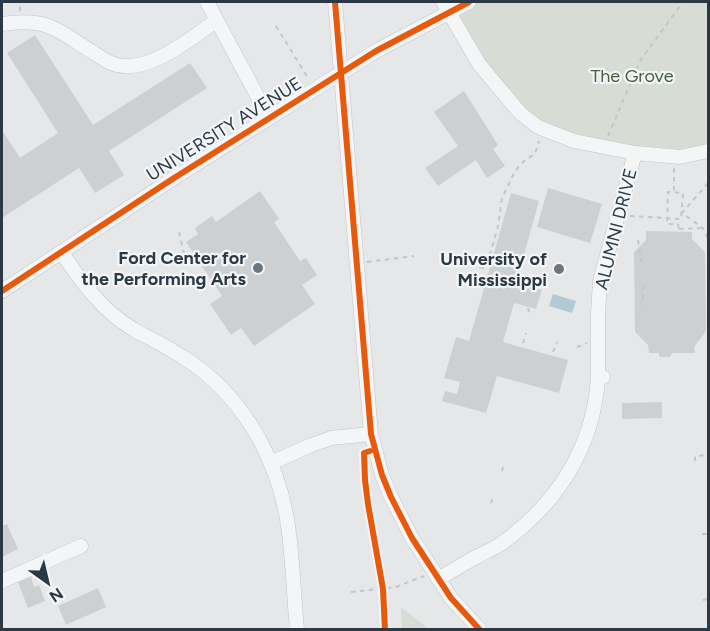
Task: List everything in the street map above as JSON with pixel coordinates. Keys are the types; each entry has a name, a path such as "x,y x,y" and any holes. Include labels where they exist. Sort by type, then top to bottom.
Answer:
{"street":[{"path":"207,2 269,118"},
{"path":"335,2 371,434 391,497 432,577 480,630"},
{"name":"UNIVERSITY AVENUE","path":"2,291 269,118 310,84 376,51 445,7 469,2"},
{"path":"445,7 479,64 520,113 538,127 574,141 635,153 680,157 708,151"},
{"path":"2,24 40,23 60,30 106,60 124,66 152,61 217,20"},
{"name":"ALUMNI DRIVE","path":"432,577 500,544 527,524 553,496 572,468 585,437 597,395 600,377 598,313 600,281 635,153"},
{"path":"62,253 77,276 111,314 132,329 192,363 217,383 238,406 258,437 278,481 289,532 297,630"},
{"path":"271,463 331,438 371,434"},
{"path":"2,581 81,546"}],"path":[{"path":"604,147 640,61 683,2"},
{"path":"276,26 310,84"},
{"path":"471,264 483,268 491,251 498,226 502,198 515,171 535,154 539,141"},
{"path":"674,168 674,193"},
{"path":"682,213 708,183"},
{"path":"627,216 668,219 681,219 683,194 668,192 668,219 667,224 678,224"},
{"path":"682,213 703,228 708,239"},
{"path":"678,219 678,231 703,228"},
{"path":"179,232 185,258"},
{"path":"639,240 642,266"},
{"path":"367,262 414,256"},
{"path":"643,286 643,305"},
{"path":"528,308 530,316"},
{"path":"523,343 526,333"},
{"path":"553,352 557,342"},
{"path":"577,347 590,342"},
{"path":"695,461 695,456 708,455"},
{"path":"502,471 504,463"},
{"path":"491,503 494,495"},
{"path":"702,534 708,534"},
{"path":"351,592 396,588 432,577"},
{"path":"381,579 384,599"},
{"path":"703,600 708,599"}],"green space":[{"name":"The Grove","path":"469,2 708,2 708,151 680,157 574,141 520,113 448,12"},
{"path":"401,607 429,629 402,629"}],"water":[{"path":"553,294 576,301 572,313 549,306"}],"building":[{"path":"35,35 93,125 190,63 207,88 109,151 124,175 95,193 79,168 2,218 2,130 20,158 58,133 7,53"},
{"path":"464,91 498,145 493,149 505,166 487,178 476,160 438,186 425,168 458,146 434,112"},
{"path":"548,188 602,204 590,243 537,227"},
{"name":"Ford Center for the Performing Arts","path":"260,191 279,219 274,222 300,261 306,258 317,275 302,285 315,304 254,346 241,328 231,335 210,304 222,296 186,242 198,234 195,228 212,216 216,222"},
{"path":"511,193 539,201 516,283 542,290 536,309 514,303 503,342 568,360 559,393 497,376 486,413 442,401 445,391 457,394 460,382 444,378 456,337 469,341"},
{"path":"646,231 692,232 692,239 705,252 706,331 694,347 695,353 672,353 670,357 661,357 659,353 649,353 648,345 635,332 634,252 646,240"},
{"path":"662,402 662,418 622,419 622,403"},
{"path":"7,524 18,549 2,557 2,526"},
{"path":"31,577 34,587 39,585 45,601 28,608 18,582"},
{"path":"98,588 106,607 66,625 58,606"}],"cycle path":[{"path":"335,2 371,434 382,475 412,538 451,598 480,630"},
{"path":"2,291 174,178 376,51 469,2"},
{"path":"370,451 364,453 365,480 383,589 385,630"}],"place":[{"name":"Ford Center for the Performing Arts","path":"258,268"},
{"name":"University of Mississippi","path":"559,269"}]}
